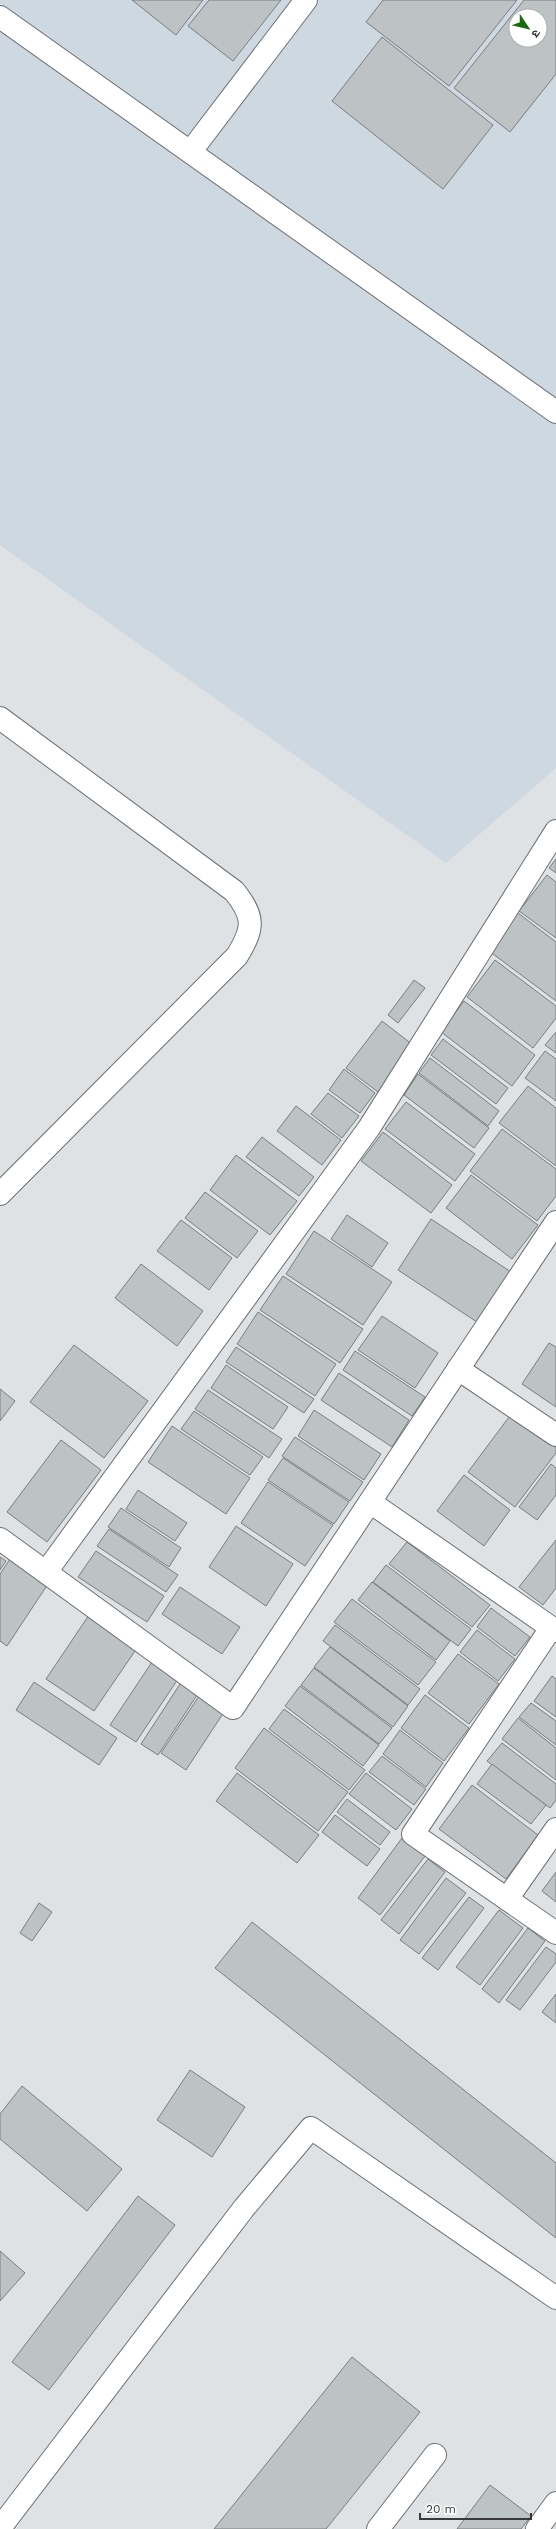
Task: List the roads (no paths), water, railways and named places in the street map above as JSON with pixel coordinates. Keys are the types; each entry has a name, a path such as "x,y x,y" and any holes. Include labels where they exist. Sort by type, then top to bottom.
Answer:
{"street":[{"path":"191,151 306,0"},
{"path":"0,17 191,151 556,412"},
{"path":"0,718 234,891 244,903 251,920 248,938 237,956 0,1194"},
{"path":"46,1572 369,1128 556,831"},
{"path":"0,1539 233,1708 556,1222"},
{"path":"458,1369 556,1435"},
{"path":"370,1502 554,1630 413,1834 556,1933"},
{"path":"507,1899 556,1829"},
{"path":"0,2528 244,2208 311,2128 556,2298"},
{"path":"378,2529 435,2455"},
{"path":"537,2529 556,2503"}]}
